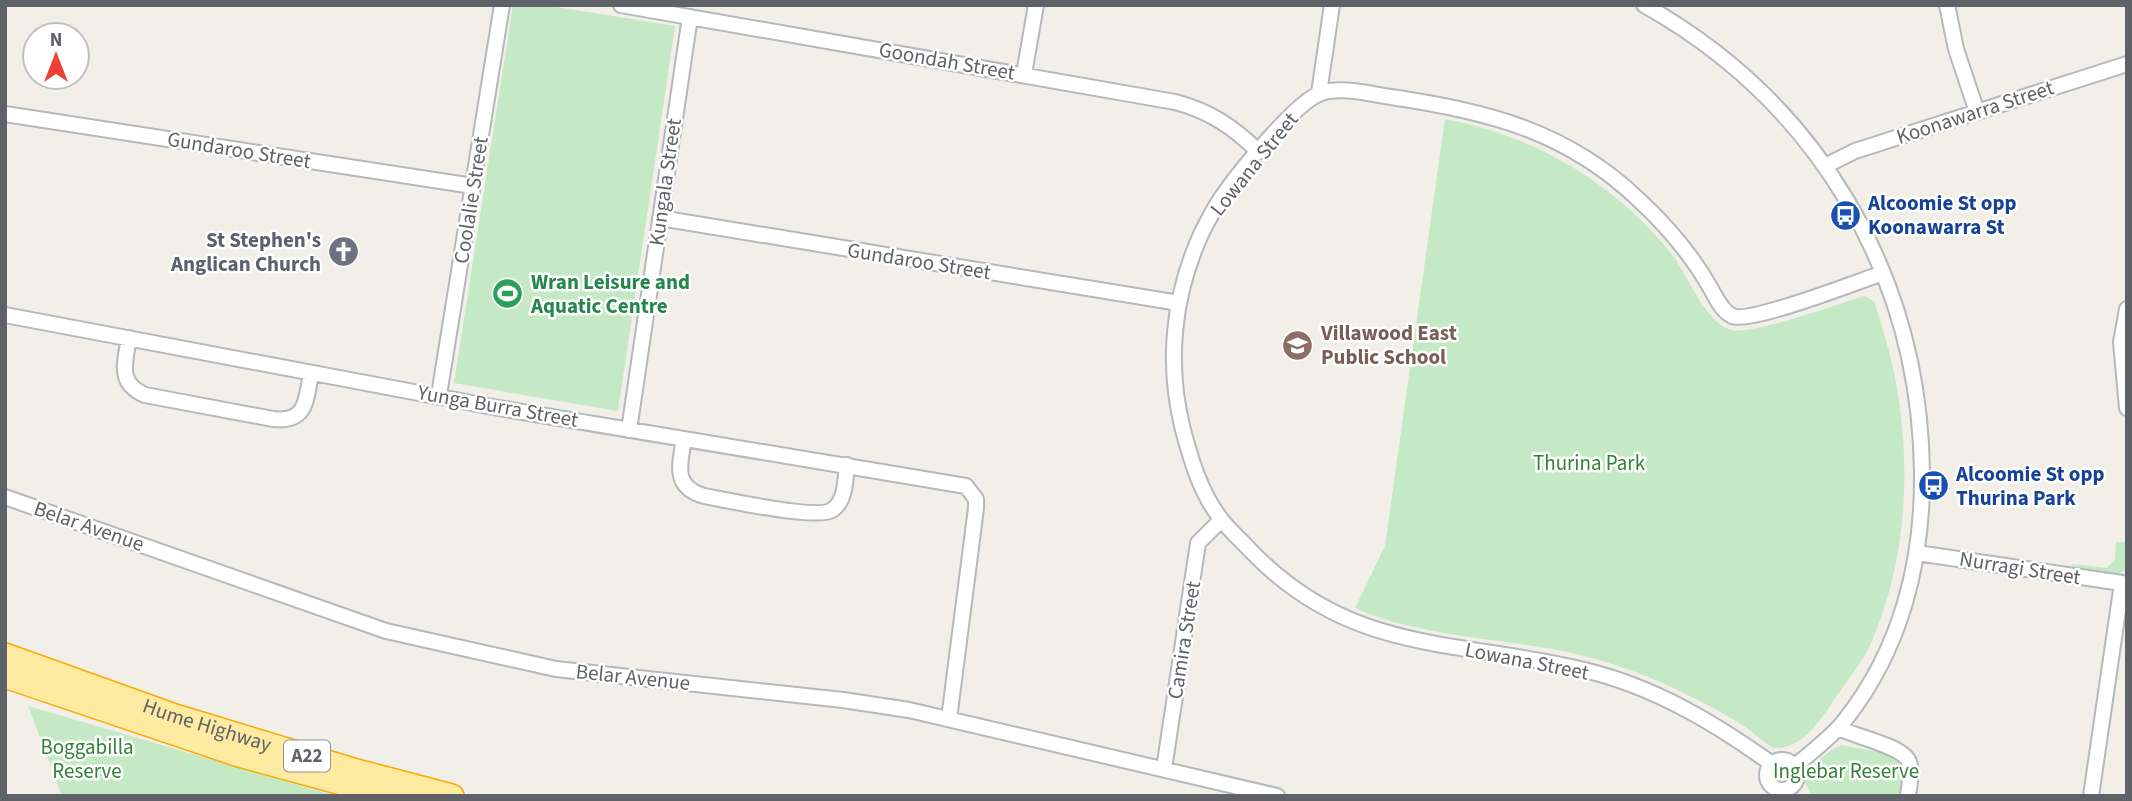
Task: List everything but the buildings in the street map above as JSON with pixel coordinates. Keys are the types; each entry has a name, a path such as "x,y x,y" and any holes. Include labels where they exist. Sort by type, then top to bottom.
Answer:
{"highway":[{"name":"Hume Highway","path":"5,655 220,731 452,796"},
{"name":"Hume Highway","path":"5,676 239,755 389,796"}],"street":[{"name":"Coolalie Street","path":"439,396 502,5"},
{"name":"Goondah Street","path":"621,5 1175,102 1199,108 1222,120 1259,152"},
{"path":"1024,74 1036,5"},
{"path":"1332,5 1319,93 1359,92 1473,110 1528,128 1557,141 1613,177 1657,217 1696,264 1724,310 1731,316 1740,318 1761,314 1883,273"},
{"path":"1644,5 1715,51 1760,90 1825,166 1864,229 1893,298 1912,366 1919,409 1922,491 1917,552 1904,611 1891,643 1861,698 1839,728 1794,767"},
{"path":"1947,5 1956,49 1977,112"},
{"name":"Kungala Street","path":"629,430 690,17"},
{"name":"Koonawarra Street","path":"1825,166 1854,151 2127,64"},
{"name":"Lowana Street","path":"1319,93 1301,107 1223,195 1210,216 1189,263 1178,303 1173,365 1178,407 1187,445 1199,477 1221,520 1274,574 1294,590 1344,618 1396,636 1574,668 1622,681 1692,711 1772,764"},
{"name":"Gundaroo Street","path":"5,114 473,187"},
{"name":"Gundaroo Street","path":"660,218 1178,303"},
{"path":"2127,309 2121,342 2127,408"},
{"name":"Yunga Burra Street","path":"5,315 629,430 966,486 976,499 949,719"},
{"path":"129,338 125,372 128,383 145,395 285,421 302,411 312,373"},
{"path":"684,439 680,464 682,478 689,489 704,496 808,513 825,513 841,501 847,465"},
{"name":"Belar Avenue","path":"5,497 386,631 556,669 875,704 1278,796"},
{"name":"Camira Street","path":"1164,769 1198,543 1221,520"},
{"name":"Nurragi Street","path":"1917,552 2122,583 2091,796"},
{"path":"1839,728 1852,735 1893,747 1905,755 1910,769 1908,796"},
{"path":"1783,760 1794,767 1796,791 1773,786 1767,775 1772,764 1783,760"},
{"path":"1759,796 1773,786"}],"green space":[{"path":"513,5 544,5 675,26 618,411 454,383"},
{"name":"Thurina Park","path":"1445,119 1510,137 1570,165 1597,183 1623,204 1670,252 1705,308 1721,325 1731,330 1776,324 1864,296 1874,301 1891,359 1900,411 1904,479 1899,547 1882,614 1867,652 1817,724 1802,739 1793,744 1773,748 1743,726 1696,699 1651,678 1605,662 1557,650 1428,630 1355,608 1385,546"},
{"path":"2116,542 2127,542 2127,569 2116,575 2072,568 2072,564 2107,568 2115,559"},
{"name":"Boggabilla Reserve","path":"28,706 336,796 62,796"},
{"name":"Inglebar Reserve","path":"1842,745 1895,755 1903,766 1901,796 1812,796 1805,782 1810,771 1825,755"}],"place":[{"name":"Alcoomie St opp Koonawarra St","path":"1845,215"},
{"name":"St Stephen's Anglican Church","path":"344,252"},
{"name":"Wran Leisure and Aquatic Centre","path":"508,294"},
{"name":"Villawood East Public School","path":"1298,345"},
{"name":"Alcoomie St opp Thurina Park","path":"1933,486"}]}
